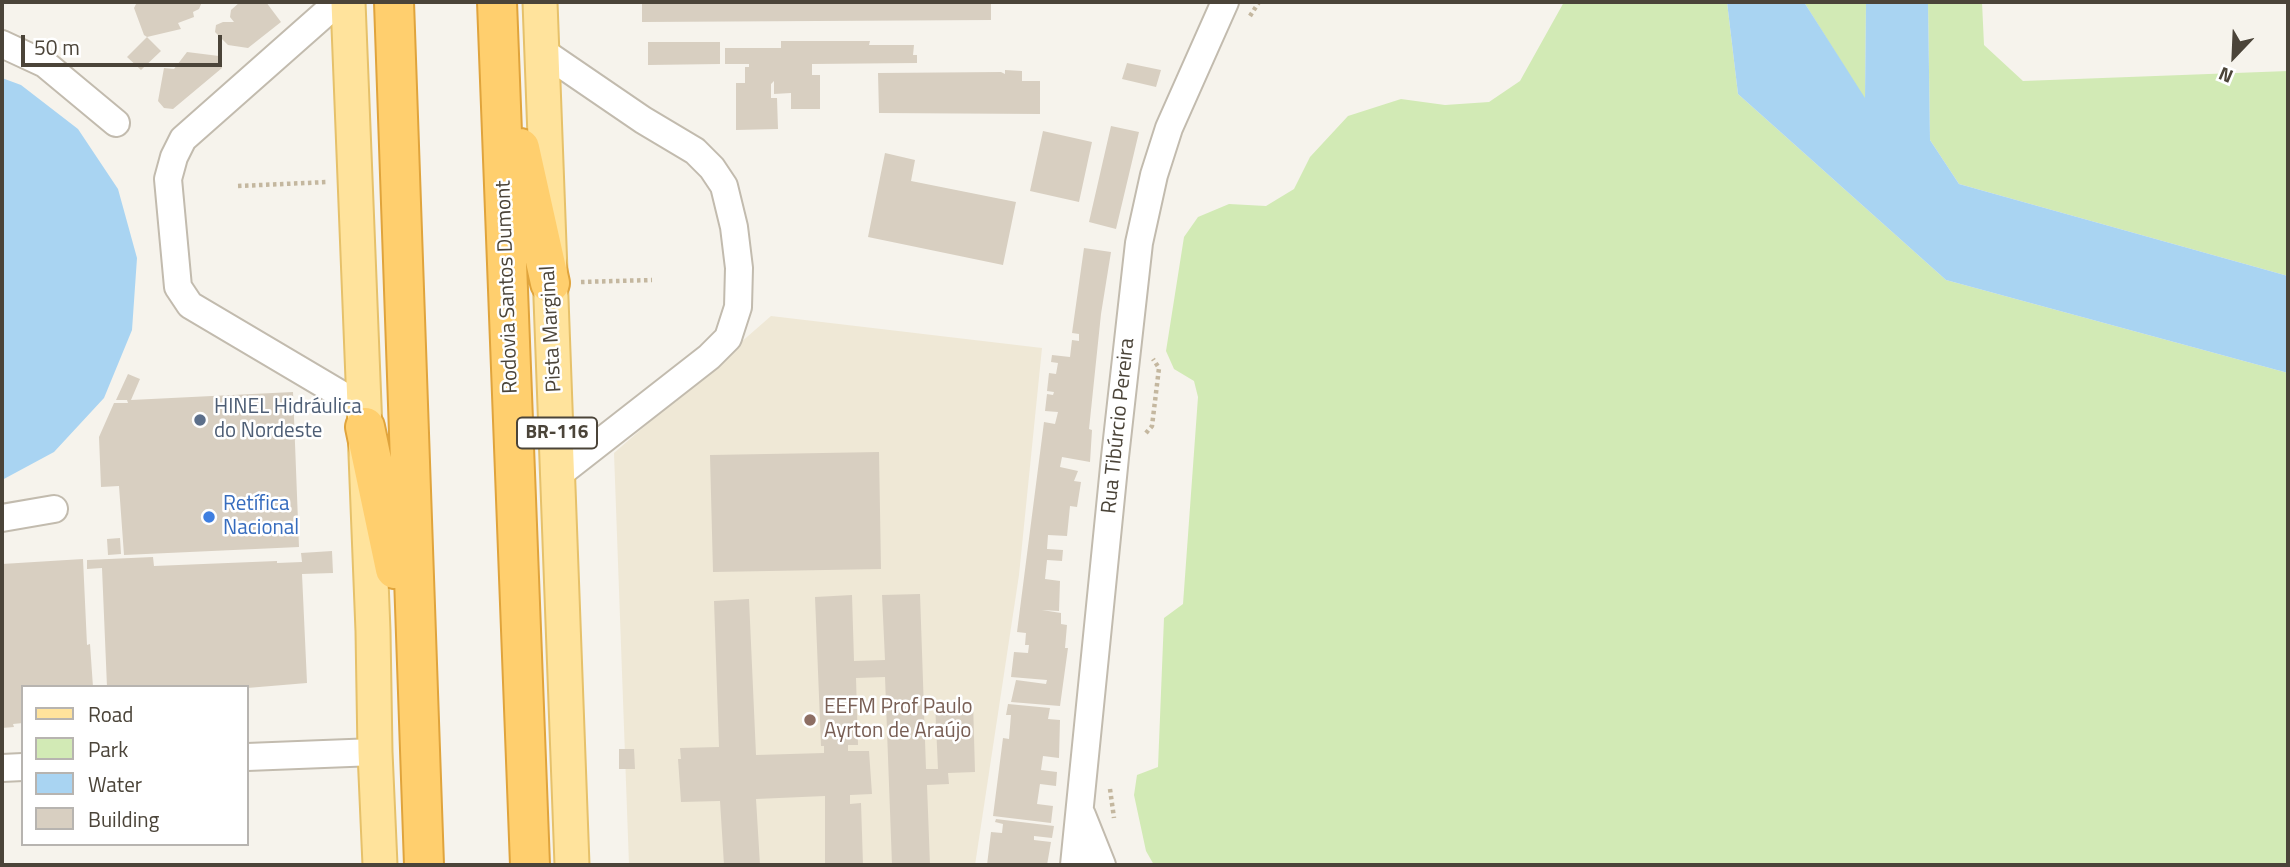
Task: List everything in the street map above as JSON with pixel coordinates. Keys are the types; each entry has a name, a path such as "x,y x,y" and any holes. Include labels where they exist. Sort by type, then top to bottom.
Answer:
{"highway":[{"path":"394,2 424,865"},
{"name":"Rodovia Santos Dumont","path":"497,2 530,865"},
{"path":"499,55 563,283"},
{"path":"364,417 416,665"}],"main road":[{"path":"348,2 380,865"},
{"name":"Pista Marginal","path":"540,2 541,51 563,283 558,475 572,865"}],"street":[{"path":"338,2 183,139 174,156 168,179 178,287 190,304 364,417"},
{"name":"Rua Tibúrcio Pereira","path":"1074,865 1139,243 1154,175 1169,128 1225,2"},
{"path":"2,44 45,64 116,123"},
{"path":"541,51 643,120 695,151 712,169 724,186 734,227 739,268 738,307 728,338 709,357 558,475"},
{"path":"2,518 54,509"},
{"path":"248,757 374,752"},
{"path":"2,768 21,767"},
{"path":"1079,808 1102,865"}],"path":[{"path":"1246,22 1259,2"},
{"path":"238,186 355,180"},
{"path":"563,283 652,280"},
{"path":"1139,441 1152,426 1159,368 1152,356"},
{"path":"1109,781 1118,830"}],"shaded area":[{"name":"EEFM Prof Paulo Ayrton de Araújo","path":"771,316 1042,348 1019,575 975,865 629,865 614,453"}],"green space":[{"path":"1564,2 1727,2 1738,94 1946,280 2288,373 2288,865 1154,865 1146,851 1134,795 1137,775 1158,767 1164,618 1183,604 1198,397 1194,381 1174,369 1166,351 1184,237 1198,217 1229,204 1266,206 1294,189 1310,157 1348,116 1401,99 1445,105 1489,102 1520,81"},
{"path":"1804,2 1866,2 1865,100"},
{"path":"1928,2 1982,2 1984,45 2023,81 2288,71 2288,276 1959,184 1930,140"}],"water":[{"path":"1727,2 1804,2 1865,98 1866,2 1928,2 1930,140 1959,184 2288,276 2288,373 1946,280 1738,94"},
{"path":"2,78 21,85 78,129 118,189 137,258 132,330 104,398 54,452 2,480"}],"building":[{"path":"137,2 202,2 199,9 193,12 194,17 178,23 181,29 147,37 134,8"},
{"path":"240,2 266,2 281,22 248,48 228,45 215,32 216,25 234,22 230,17 231,10"},
{"path":"642,2 991,2 991,20 642,22"},
{"path":"147,37 161,51 141,70 127,57"},
{"path":"781,41 870,41 869,45 914,45 913,55 917,55 917,63 812,64 812,75 820,75 820,109 791,109 791,93 774,94 774,81 771,84 771,98 777,98 778,129 736,130 736,83 745,83 745,67 749,67 749,64 725,64 725,48 781,48"},
{"path":"648,42 720,42 720,64 648,65"},
{"path":"187,52 219,56 222,68 173,109 164,108 158,101 164,68 174,69"},
{"path":"1127,63 1161,70 1156,87 1122,79"},
{"path":"1005,70 1022,71 1022,81 1040,81 1040,114 879,113 878,73 1005,74"},
{"path":"1111,126 1139,132 1116,229 1089,222"},
{"path":"1043,131 1092,142 1079,202 1030,191"},
{"path":"885,153 915,160 911,181 1016,202 1003,265 868,237"},
{"path":"1084,248 1111,252 1101,314 1089,429 1092,430 1090,462 1062,457 1060,467 1078,471 1074,481 1081,482 1077,507 1070,506 1067,536 1048,535 1047,549 1063,550 1062,561 1047,560 1045,579 1060,581 1059,611 1042,610 1061,613 1061,624 1067,625 1065,648 1068,648 1060,706 1011,702 1016,680 1046,684 1047,680 1011,677 1014,652 1028,653 1029,645 1025,645 1026,633 1017,632 1044,422 1055,424 1058,412 1045,411 1047,394 1053,395 1054,392 1047,391 1049,373 1056,374 1058,363 1051,362 1052,355 1070,357 1072,340 1079,341 1079,334 1072,333"},
{"path":"128,374 140,379 131,400 293,392 299,547 124,555 119,486 101,487 99,437 114,403 128,403 127,400 116,400"},
{"path":"879,452 881,569 713,572 710,455"},
{"path":"120,538 121,554 108,555 107,539"},
{"path":"332,551 333,573 302,574 307,683 248,688 248,685 107,685 102,568 87,569 87,560 153,557 154,566 277,563 302,562 301,553"},
{"path":"83,559 87,645 90,644 93,685 21,685 21,723 2,728 2,564"},
{"path":"920,594 926,769 938,769 935,703 973,701 975,772 948,773 949,784 927,785 930,865 892,865 885,677 856,678 858,745 848,745 848,751 869,751 872,794 850,795 850,804 861,803 863,865 825,865 825,796 756,799 760,865 724,865 720,801 681,802 678,759 681,759 680,748 719,747 714,601 749,599 756,755 824,753 824,746 821,746 815,597 852,595 854,661 885,660 882,595"},
{"path":"1008,704 1050,708 1048,719 1060,720 1059,758 1043,756 1041,770 1057,772 1056,786 1040,784 1037,804 1053,806 1051,823 993,816 1003,738 1009,739 1011,715 1006,715"},
{"path":"619,749 634,749 635,769 619,769"},
{"path":"996,819 1054,826 1052,838 1034,836 1034,840 1051,842 1047,865 987,865 991,832 1002,833 1003,824 995,822"}],"place":[{"name":"HINEL Hidráulica do Nordeste","path":"200,420"},
{"name":"Retífica Nacional","path":"209,517"},
{"name":"EEFM Prof Paulo Ayrton de Araújo","path":"810,720"}]}
